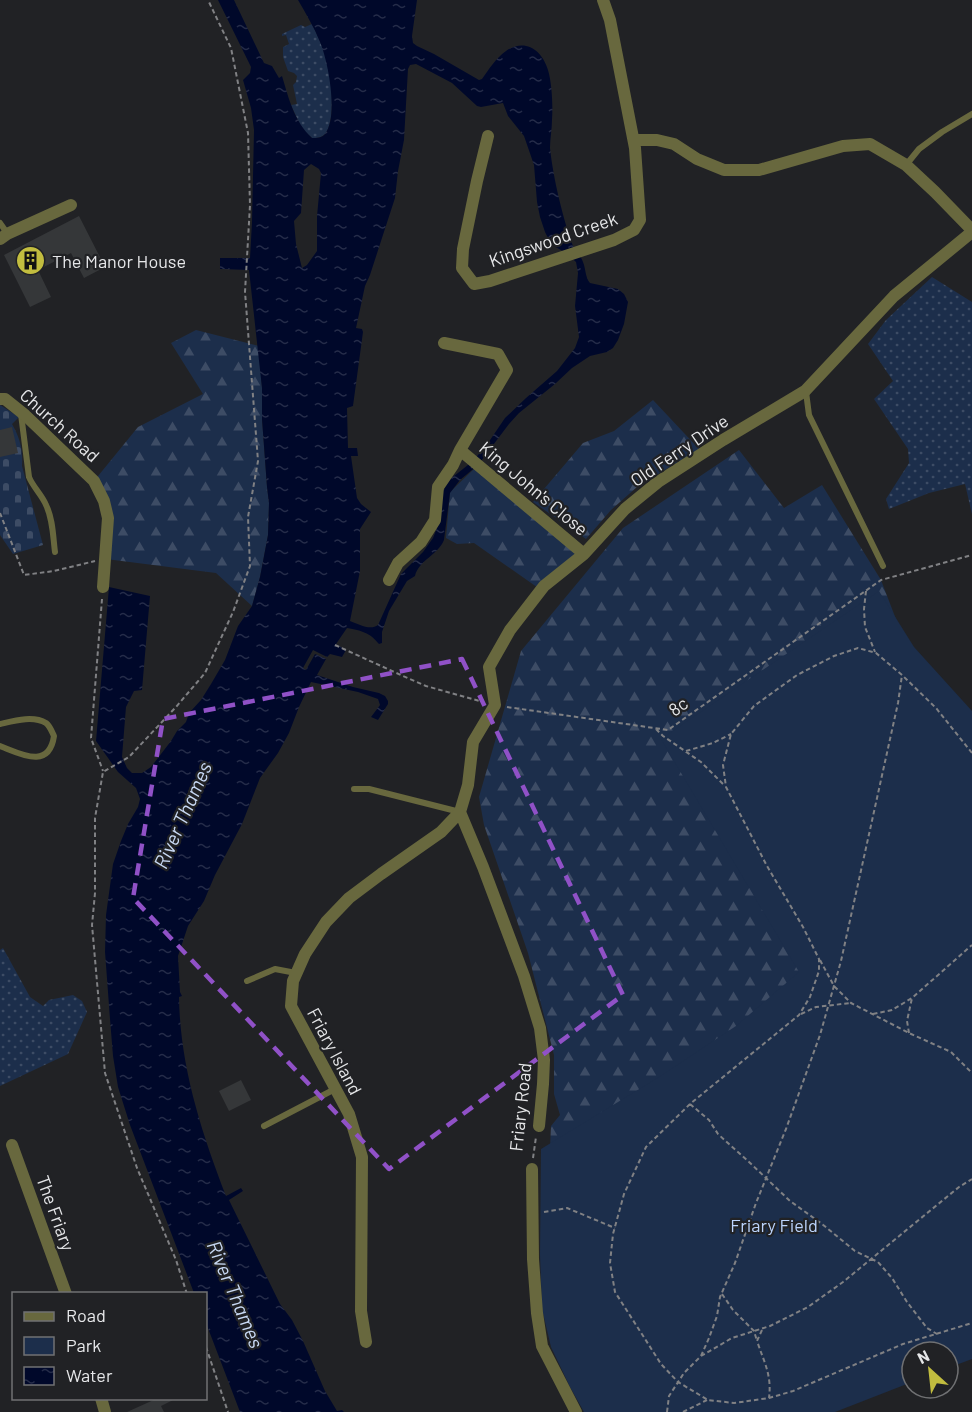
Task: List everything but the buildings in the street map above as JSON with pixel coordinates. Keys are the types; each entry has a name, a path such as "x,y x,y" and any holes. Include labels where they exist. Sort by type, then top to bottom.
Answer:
{"street":[{"name":"Kingswood Creek","path":"488,136 463,249 462,268 474,284 490,281 615,240 634,230 640,220 634,140 610,20 603,0"},
{"path":"634,140 657,140 674,144 697,159 724,170 759,170 843,146 870,144 906,165 936,192 972,231"},
{"path":"4,236 71,205"},
{"name":"Old Ferry Drive","path":"495,705 489,667 510,630 544,586 584,554 625,508 658,482 806,391 894,296 972,231"},
{"name":"King John's Close","path":"389,580 398,563 421,542 435,520 438,487 453,465 507,369 498,354 444,343"},
{"name":"Church Road","path":"0,399 4,399 21,413 94,481 104,501 108,518 103,587"},
{"name":"King John's Close","path":"460,450 584,554"},
{"path":"460,812 468,785 473,742 495,705"},
{"name":"Friary Island","path":"366,1342 361,1311 362,1157 349,1114 291,1006 293,981 305,954 326,922 349,898 441,832 460,812"},
{"name":"Friary Road","path":"460,812 524,976 540,1028 544,1060 538,1126"},
{"name":"The Friary","path":"12,1145 66,1292"},
{"name":"Friary Road","path":"532,1169 533,1259 542,1346 576,1412"}],"lane":[{"path":"906,165 919,149 972,114"},
{"path":"0,223 4,236"},
{"path":"806,391 809,416 883,566"},
{"path":"21,413 29,477 47,505 55,552"},
{"path":"0,724 36,720 46,723 54,736 50,749 37,758 0,746"},
{"path":"354,789 369,789 460,812"},
{"path":"247,981 275,969 296,973"},
{"path":"264,1126 336,1089"}],"path":[{"path":"103,772 129,757 205,673 233,612 250,566 248,518 258,462 245,292 250,205 248,133 231,48 208,0"},
{"path":"0,513 24,575 106,559"},
{"name":"8c","path":"336,645 426,686 495,705 668,730 881,580 972,555"},
{"path":"103,587 91,738 103,772 95,818 95,893 92,925 105,1073 137,1168 176,1260 187,1292"},
{"path":"866,591 865,627 876,653"},
{"path":"727,789 723,765 731,734 754,705 797,675 858,648 876,653 902,675 936,708 972,753"},
{"path":"701,1356 710,1338 722,1294 820,1035 841,961 898,703 902,675"},
{"path":"656,728 663,736 701,762 727,789 834,986 851,1003 951,1052 972,1073"},
{"path":"686,750 713,743 731,734"},
{"path":"873,1014 892,1010 912,998 972,945"},
{"path":"800,1014 810,997 819,971 819,959"},
{"path":"909,1033 907,1021 912,998"},
{"path":"851,1003 816,1007 800,1014 690,1104 646,1147 624,1194 615,1228 610,1263 615,1292 661,1364 678,1382 708,1400 734,1403 770,1398 793,1391 903,1344 972,1323"},
{"path":"690,1104 710,1120 718,1134 789,1201 855,1251 878,1262 927,1328 937,1334"},
{"name":"Friary Road","path":"532,1169 538,1126"},
{"path":"667,1412 669,1396 684,1372 701,1356 732,1338 770,1326 808,1307 843,1282 959,1187 972,1179"},
{"path":"533,1211 548,1212 567,1208 615,1228"},
{"path":"722,1294 733,1310 754,1331 768,1369 771,1385 770,1398"},
{"path":"757,1341 763,1328"},
{"path":"207,1350 228,1412"},
{"path":"682,1412 708,1400"}],"highlighted area":[{"path":"462,659 623,995 389,1169 133,898 163,719"}],"green space":[{"path":"312,24 328,62 331,83 330,121 325,134 319,138 312,138 302,129 291,105 297,104 293,85 297,76 288,71 283,57 283,47 289,44 286,35 282,36 282,34 301,25 305,27"},
{"path":"932,277 972,302 972,514 965,484 929,493 889,509 886,499 909,463 908,449 874,399 893,381 868,344 886,320"},
{"path":"196,330 259,346 269,503 268,535 252,606 216,573 106,559 108,518 94,481 138,427 203,394 171,343"},
{"path":"653,400 699,449 637,487 611,510 586,539 533,502 583,443 614,431"},
{"path":"0,405 19,417 12,424 20,444 22,466 43,545 13,554 0,535"},
{"path":"739,450 784,508 822,485 881,580 905,643 809,979 548,1193 551,1126 560,1115 554,1094 554,1055 528,953 484,825 479,797 521,651 623,528"},
{"path":"475,468 570,538 573,537 582,546 544,592 474,543 457,544 446,538 450,492"},
{"name":"Friary Field","path":"879,591 914,647 972,711 972,1359 960,1364 960,1340 900,1340 900,1387 835,1412 584,1412 551,1347 542,1309 541,1149 659,1077 736,1026 799,972 661,739"},
{"path":"3,948 30,997 43,1006 49,1000 73,995 82,1001 87,1012 68,1054 0,1086 0,950"}],"water":[{"name":"River Thames","path":"218,0 234,0 264,63 272,66 279,78 282,76 296,117 312,138 324,135 329,126 331,88 320,42 298,0 417,0 413,43 479,80 506,51 520,46 532,48 542,57 549,75 552,101 551,159 559,198 573,246 582,260 590,283 618,289 628,302 624,324 613,348 607,352 590,356 572,368 519,413 478,465 460,480 450,493 444,540 438,550 420,566 415,576 407,581 389,611 382,632 382,643 379,644 365,633 347,628 336,644 346,650 342,657 330,654 327,657 313,650 303,668 306,670 315,654 326,659 317,675 379,693 385,696 388,704 378,720 371,717 380,705 378,699 358,692 311,682 289,733 260,778 242,824 204,901 188,926 178,956 182,996 179,997 183,1048 200,1123 217,1172 226,1196 241,1188 243,1191 229,1200 280,1304 303,1341 325,1391 337,1411 344,1412 240,1412 207,1326 207,1292 194,1292 130,1125 118,1087 113,1056 105,952 106,915 113,864 140,799 136,788 118,772 96,741 109,587 150,596 142,690 134,691 126,707 122,757 132,773 142,773 151,767 186,722 189,713 201,700 225,660 238,626 252,606 268,535 269,503 262,419 262,388 249,270 220,269 220,258 250,258 254,130 243,80 250,73 251,67","holes":["416,64 452,83 477,106 503,103 508,116 524,136 534,165 537,202 545,232 554,246 576,262 578,273 575,306 579,337 575,348 557,371 505,418 473,461 449,480 442,490 437,528 433,538 423,552 401,574 378,625 368,627 350,621 360,571 360,529 371,512 357,498 351,456 358,456 357,448 348,448 347,408 353,406 363,332 362,329 356,328 365,286 395,198 404,140 408,69 410,65","311,164 321,173 317,251 302,268 296,244 294,221 301,213 304,170"]}],"place":[{"name":"The Manor House","path":"31,261"}]}
